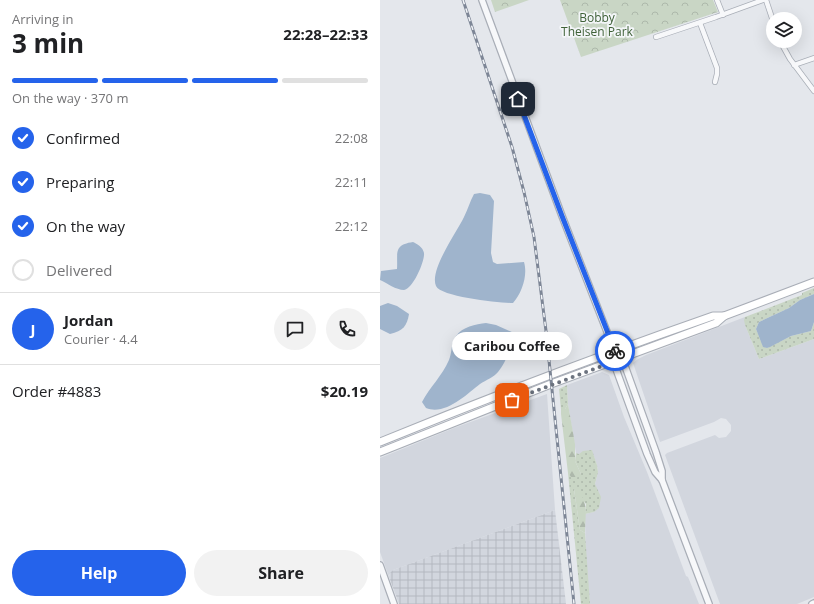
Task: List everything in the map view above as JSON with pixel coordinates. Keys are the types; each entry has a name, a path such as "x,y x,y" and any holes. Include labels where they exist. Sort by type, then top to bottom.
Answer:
{"main road":[{"path":"380,452 551,384 716,323 724,316 814,282"},
{"path":"380,442 465,407 615,351 713,316 724,316"}],"street":[{"path":"482,0 562,216 615,351 618,360 616,369 647,454 655,472 662,480"},
{"path":"717,0 723,15"},
{"path":"656,37 764,0 769,12"},
{"path":"700,22 716,68 717,74 715,82"},
{"path":"784,48 794,65 814,91"},
{"path":"794,65 814,58"},
{"path":"618,360 625,366 656,452 662,471 662,480 708,604"},
{"path":"380,565 394,604"}],"shaded area":[{"path":"745,317 745,325 759,359 814,339 814,597 797,604 720,604 665,455 715,435 719,438 726,437 731,431 731,425 726,419 721,418 660,442 633,363 646,355"},
{"path":"602,372 609,375 686,576 688,577 699,604 590,604 586,566 585,514 594,512 595,484 598,472 592,451 579,454 576,453 568,404 567,385"},
{"path":"547,394 555,510 393,570 389,577 380,552 380,458 454,428"},
{"path":"555,510 566,604 399,604 389,577 393,570"}],"green space":[{"name":"Bobby Theisen Park","path":"491,0 529,0 495,12"},
{"name":"Bobby Theisen Park","path":"560,0 713,0 718,12 581,57"},
{"path":"814,288 814,294 759,322 756,329 763,346 767,348 791,336 811,331 814,322 814,339 759,359 745,325 745,317 802,295 802,293"},
{"path":"567,385 568,404 565,409 561,409 559,389"},
{"path":"568,404 575,444 575,461 581,474 579,477 572,478 568,473 561,414 561,409 565,409"},
{"path":"592,450 598,472 595,484 601,497 599,508 594,512 585,514 586,504 574,489 580,530 585,533 590,604 581,604 568,473 581,474 575,461 576,453 579,454 583,451"},
{"path":"574,489 579,493 585,502 585,533 580,530"}],"water":[{"path":"480,193 490,195 494,201 491,253 493,262 497,264 524,262 525,278 519,294 513,303 484,301 459,296 440,290 436,286 436,271 440,261 464,217 471,199 474,194"},
{"path":"413,242 421,247 424,257 415,280 411,285 404,290 401,290 380,280 381,271 397,269 397,254 399,248 402,245"},
{"path":"814,294 814,322 811,331 791,336 767,348 763,347 756,329 759,322"},
{"path":"388,303 397,306 409,314 406,325 401,330 390,334 380,329 380,306"},
{"path":"486,323 496,325 514,333 511,348 501,368 494,375 448,407 433,410 426,408 422,402 446,366 456,336 465,328"}],"railway":[{"path":"463,0 512,147 534,237 546,331 574,604"}],"way so far":[{"path":"512,400 551,384 618,360 615,351"}],"place":[{"name":"Caribou Coffee","path":"512,400"}],"route":[{"path":"518,99 615,351"}]}
